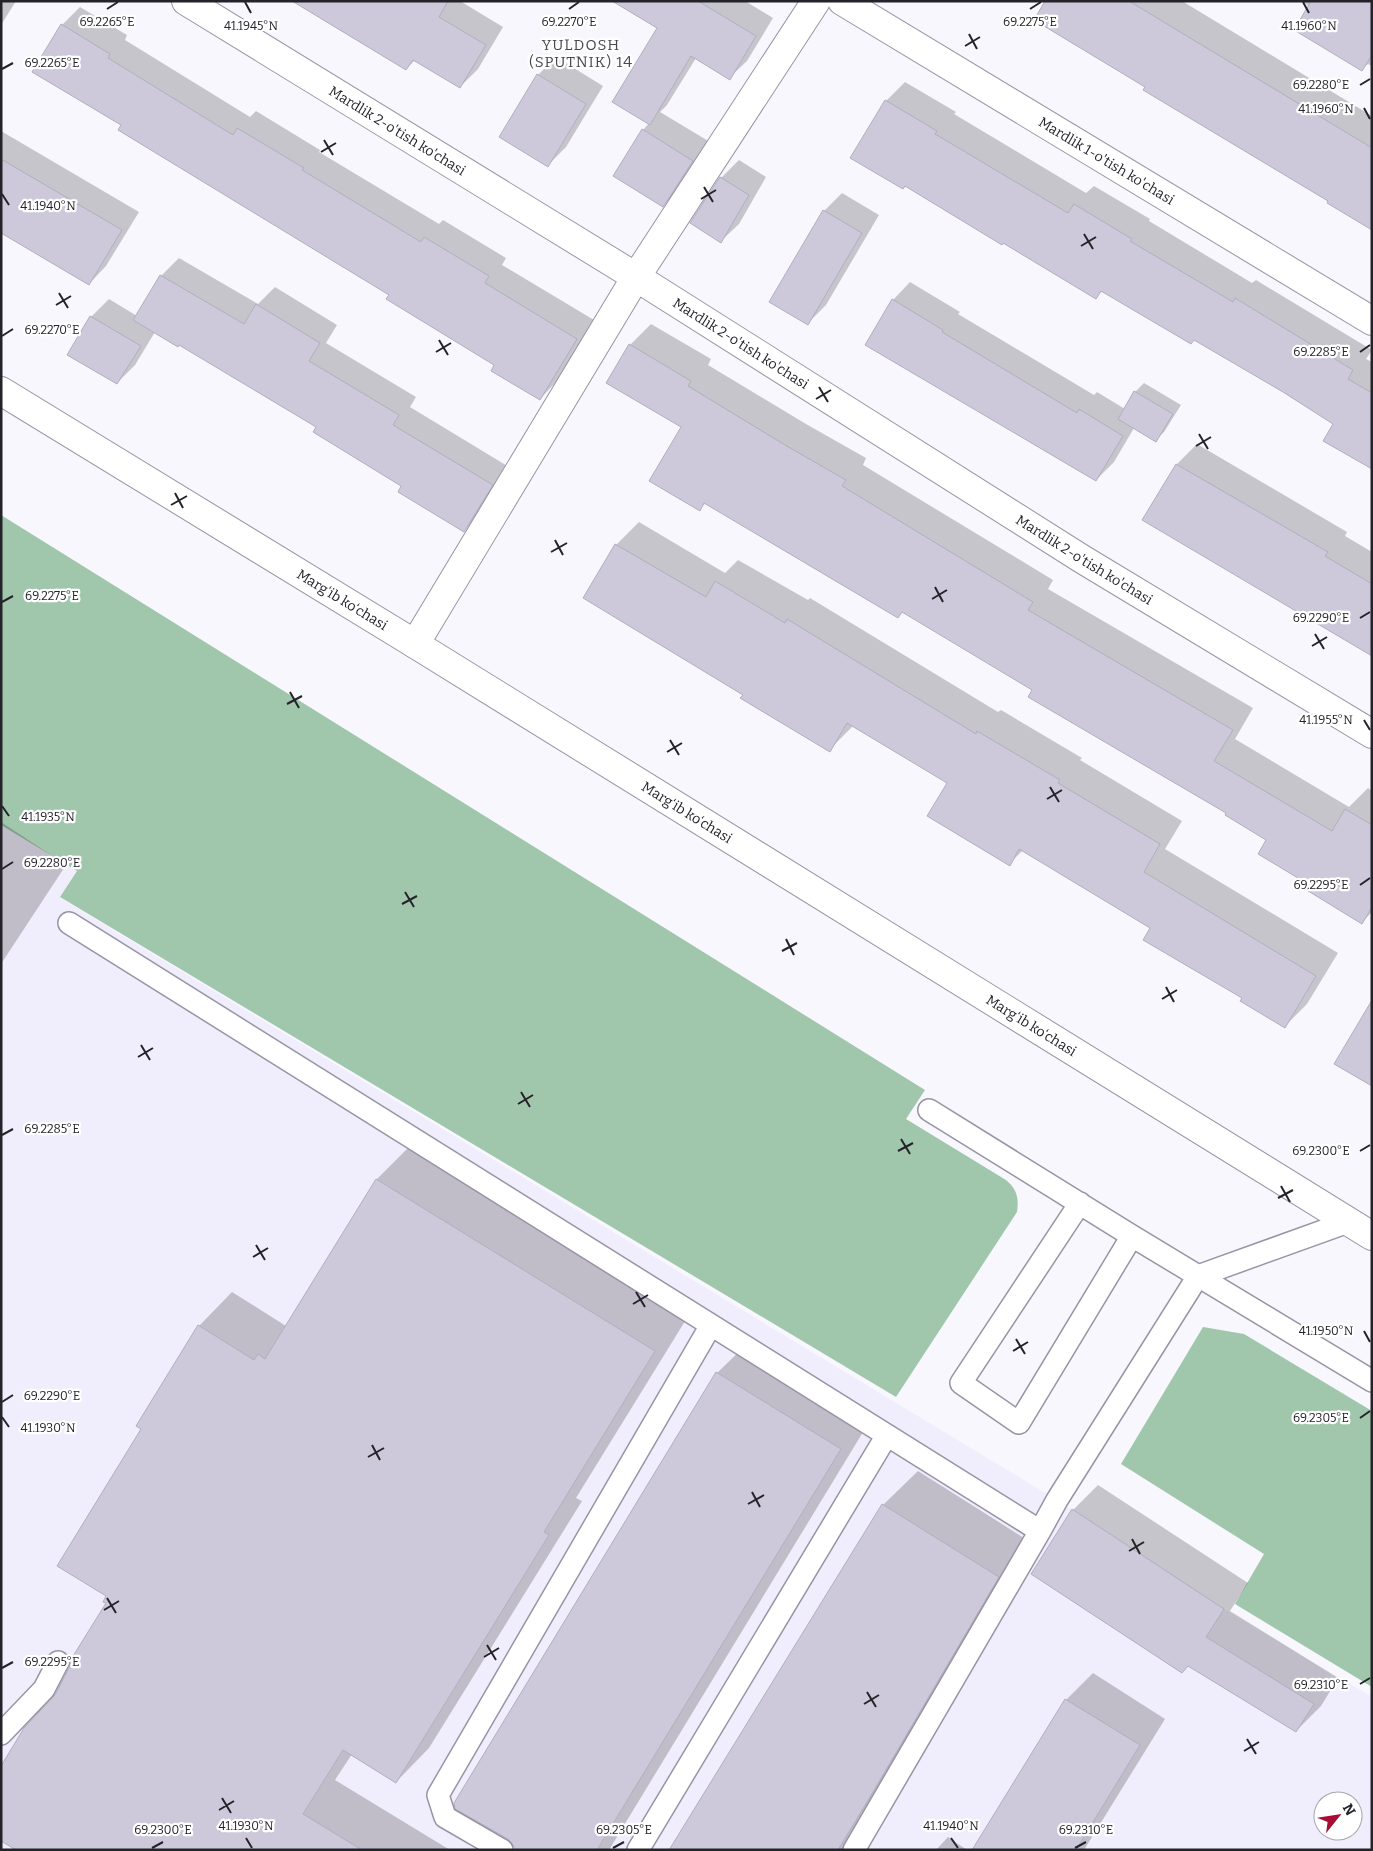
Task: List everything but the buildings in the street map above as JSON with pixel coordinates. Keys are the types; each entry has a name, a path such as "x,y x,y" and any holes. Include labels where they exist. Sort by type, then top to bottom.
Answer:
{"street":[{"name":"Mardlik 2-o'tish ko'chasi","path":"186,1 636,277 1082,559 1372,734"},
{"path":"414,644 636,277 816,1"},
{"name":"Mardlik 1-o'tish ko'chasi","path":"842,1 1372,321"},
{"name":"Marg‘ib ko‘chasi","path":"1,391 1372,1236"}],"lane":[{"path":"69,923 1040,1531"},
{"path":"929,1110 1132,1236 1372,1381"},
{"path":"1080,1203 961,1383 1019,1423 1132,1236"},
{"path":"854,1850 1057,1500 1198,1276 1348,1222"},
{"path":"502,1850 445,1817 438,1795 711,1325"},
{"path":"638,1850 887,1435"},
{"path":"1,1734 44,1689 58,1662"}],"shaded area":[{"path":"1,825 77,871 60,898 1057,1500 1224,1609 1372,1697 1372,1850 1,1850"}],"green space":[{"path":"1,515 925,1090 906,1119 1010,1183 1015,1190 1018,1207 1017,1212 896,1397 60,897 77,871 1,825"},
{"path":"1203,1327 1244,1334 1372,1411 1372,1687 1235,1604 1264,1554 1121,1464"}],"district":[{"name":"YULDOSH (SPUTNIK) 14","path":"581,54"}]}
